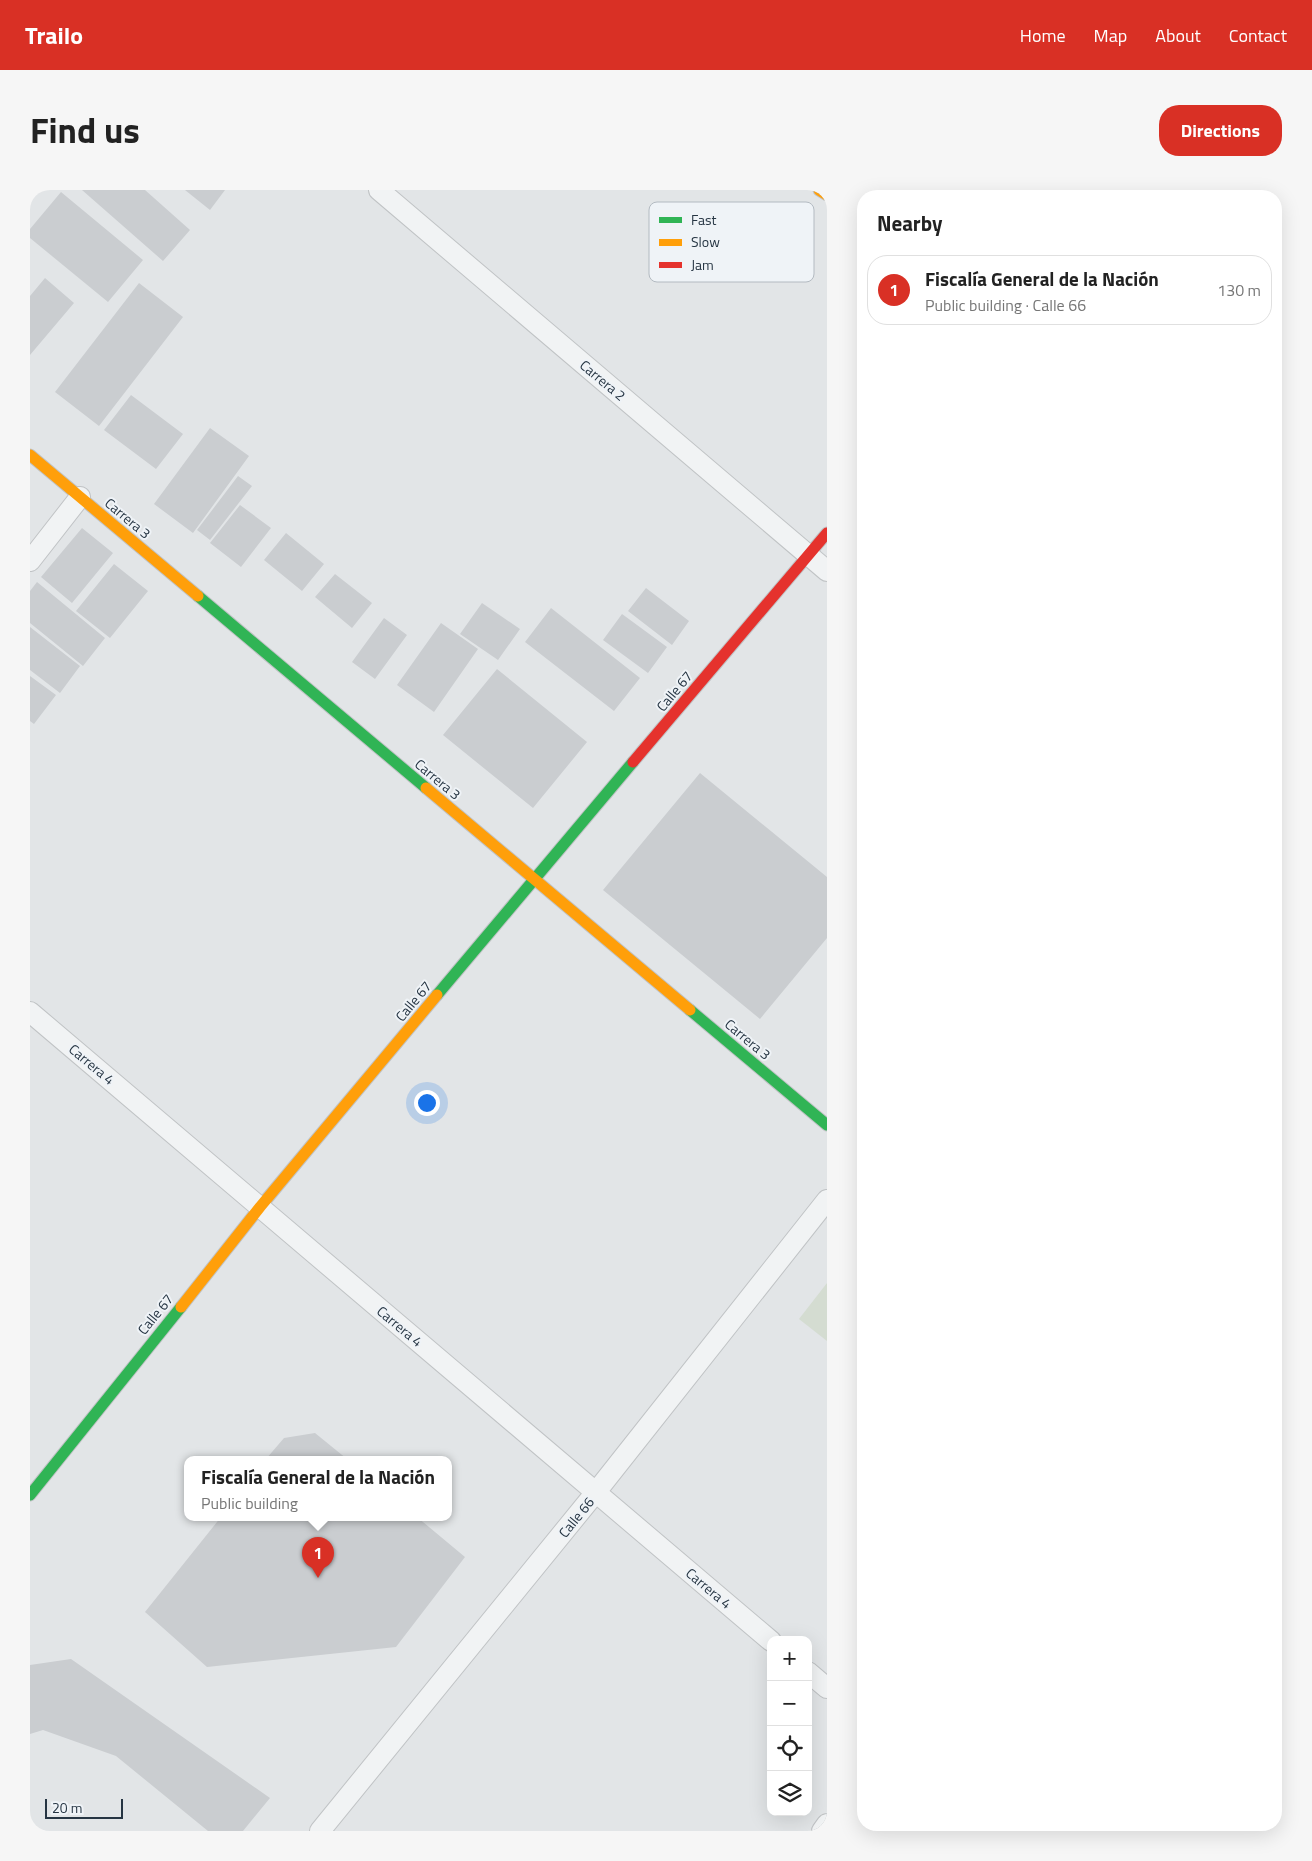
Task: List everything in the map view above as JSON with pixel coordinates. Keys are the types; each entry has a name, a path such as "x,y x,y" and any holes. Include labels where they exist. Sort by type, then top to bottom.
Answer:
{"street":[{"name":"Carrera 2","path":"379,190 827,570"},
{"path":"818,190 827,195"},
{"name":"Carrera 3","path":"30,455 827,1125"},
{"path":"30,561 80,497"},
{"name":"Calle 67","path":"30,1495 260,1207 827,533"},
{"name":"Carrera 4","path":"31,1013 767,1638"},
{"name":"Calle 66","path":"320,1831 596,1492 827,1200"},
{"path":"812,1675 827,1688"},
{"path":"822,1831 827,1824"}],"shaded area":[{"path":"827,1283 827,1341 799,1319"}],"building":[{"path":"82,190 145,190 190,230 163,261"},
{"path":"185,190 225,190 210,210"},
{"path":"61,192 143,260 108,302 30,238 30,229"},
{"path":"45,278 74,303 30,355 30,296"},
{"path":"139,283 183,317 99,426 55,392"},
{"path":"131,395 183,434 156,469 104,430"},
{"path":"210,428 249,456 193,533 154,504"},
{"path":"238,476 252,486 210,540 197,530"},
{"path":"240,505 271,528 241,567 210,543"},
{"path":"82,528 113,553 72,603 41,577"},
{"path":"286,533 324,564 302,591 264,560"},
{"path":"114,564 148,591 110,638 76,611"},
{"path":"335,574 372,603 352,628 315,597"},
{"path":"37,582 105,638 83,666 30,623 30,591"},
{"path":"646,588 689,621 672,645 628,611"},
{"path":"482,603 520,629 498,660 460,634"},
{"path":"551,608 640,678 614,711 525,642"},
{"path":"622,614 667,647 648,673 603,640"},
{"path":"384,618 407,635 375,679 352,662"},
{"path":"441,623 478,649 434,712 397,685"},
{"path":"30,627 80,666 60,693 30,670"},
{"path":"497,669 587,742 533,808 443,735"},
{"path":"30,676 56,695 34,724 30,721"},
{"path":"700,773 827,877 827,938 760,1019 603,890"},
{"path":"315,1433 343,1456 269,1456 284,1438"},
{"path":"218,1521 422,1521 465,1557 396,1647 207,1667 145,1612"},
{"path":"71,1659 270,1798 243,1831 208,1831 116,1756 43,1730 30,1734 30,1665"}],"traffic: fast":[{"path":"198,596 426,788"},
{"path":"437,995 633,762"},
{"path":"690,1010 827,1125"},
{"path":"30,1495 181,1307"}],"traffic: slow":[{"path":"819,190 827,195"},
{"path":"30,455 198,596"},
{"path":"426,788 690,1010"},
{"path":"181,1307 260,1207 437,995"}],"traffic: jam":[{"path":"633,762 827,533"}],"place":[{"name":"Fiscalía General de la Nación","path":"318,1578"}]}
